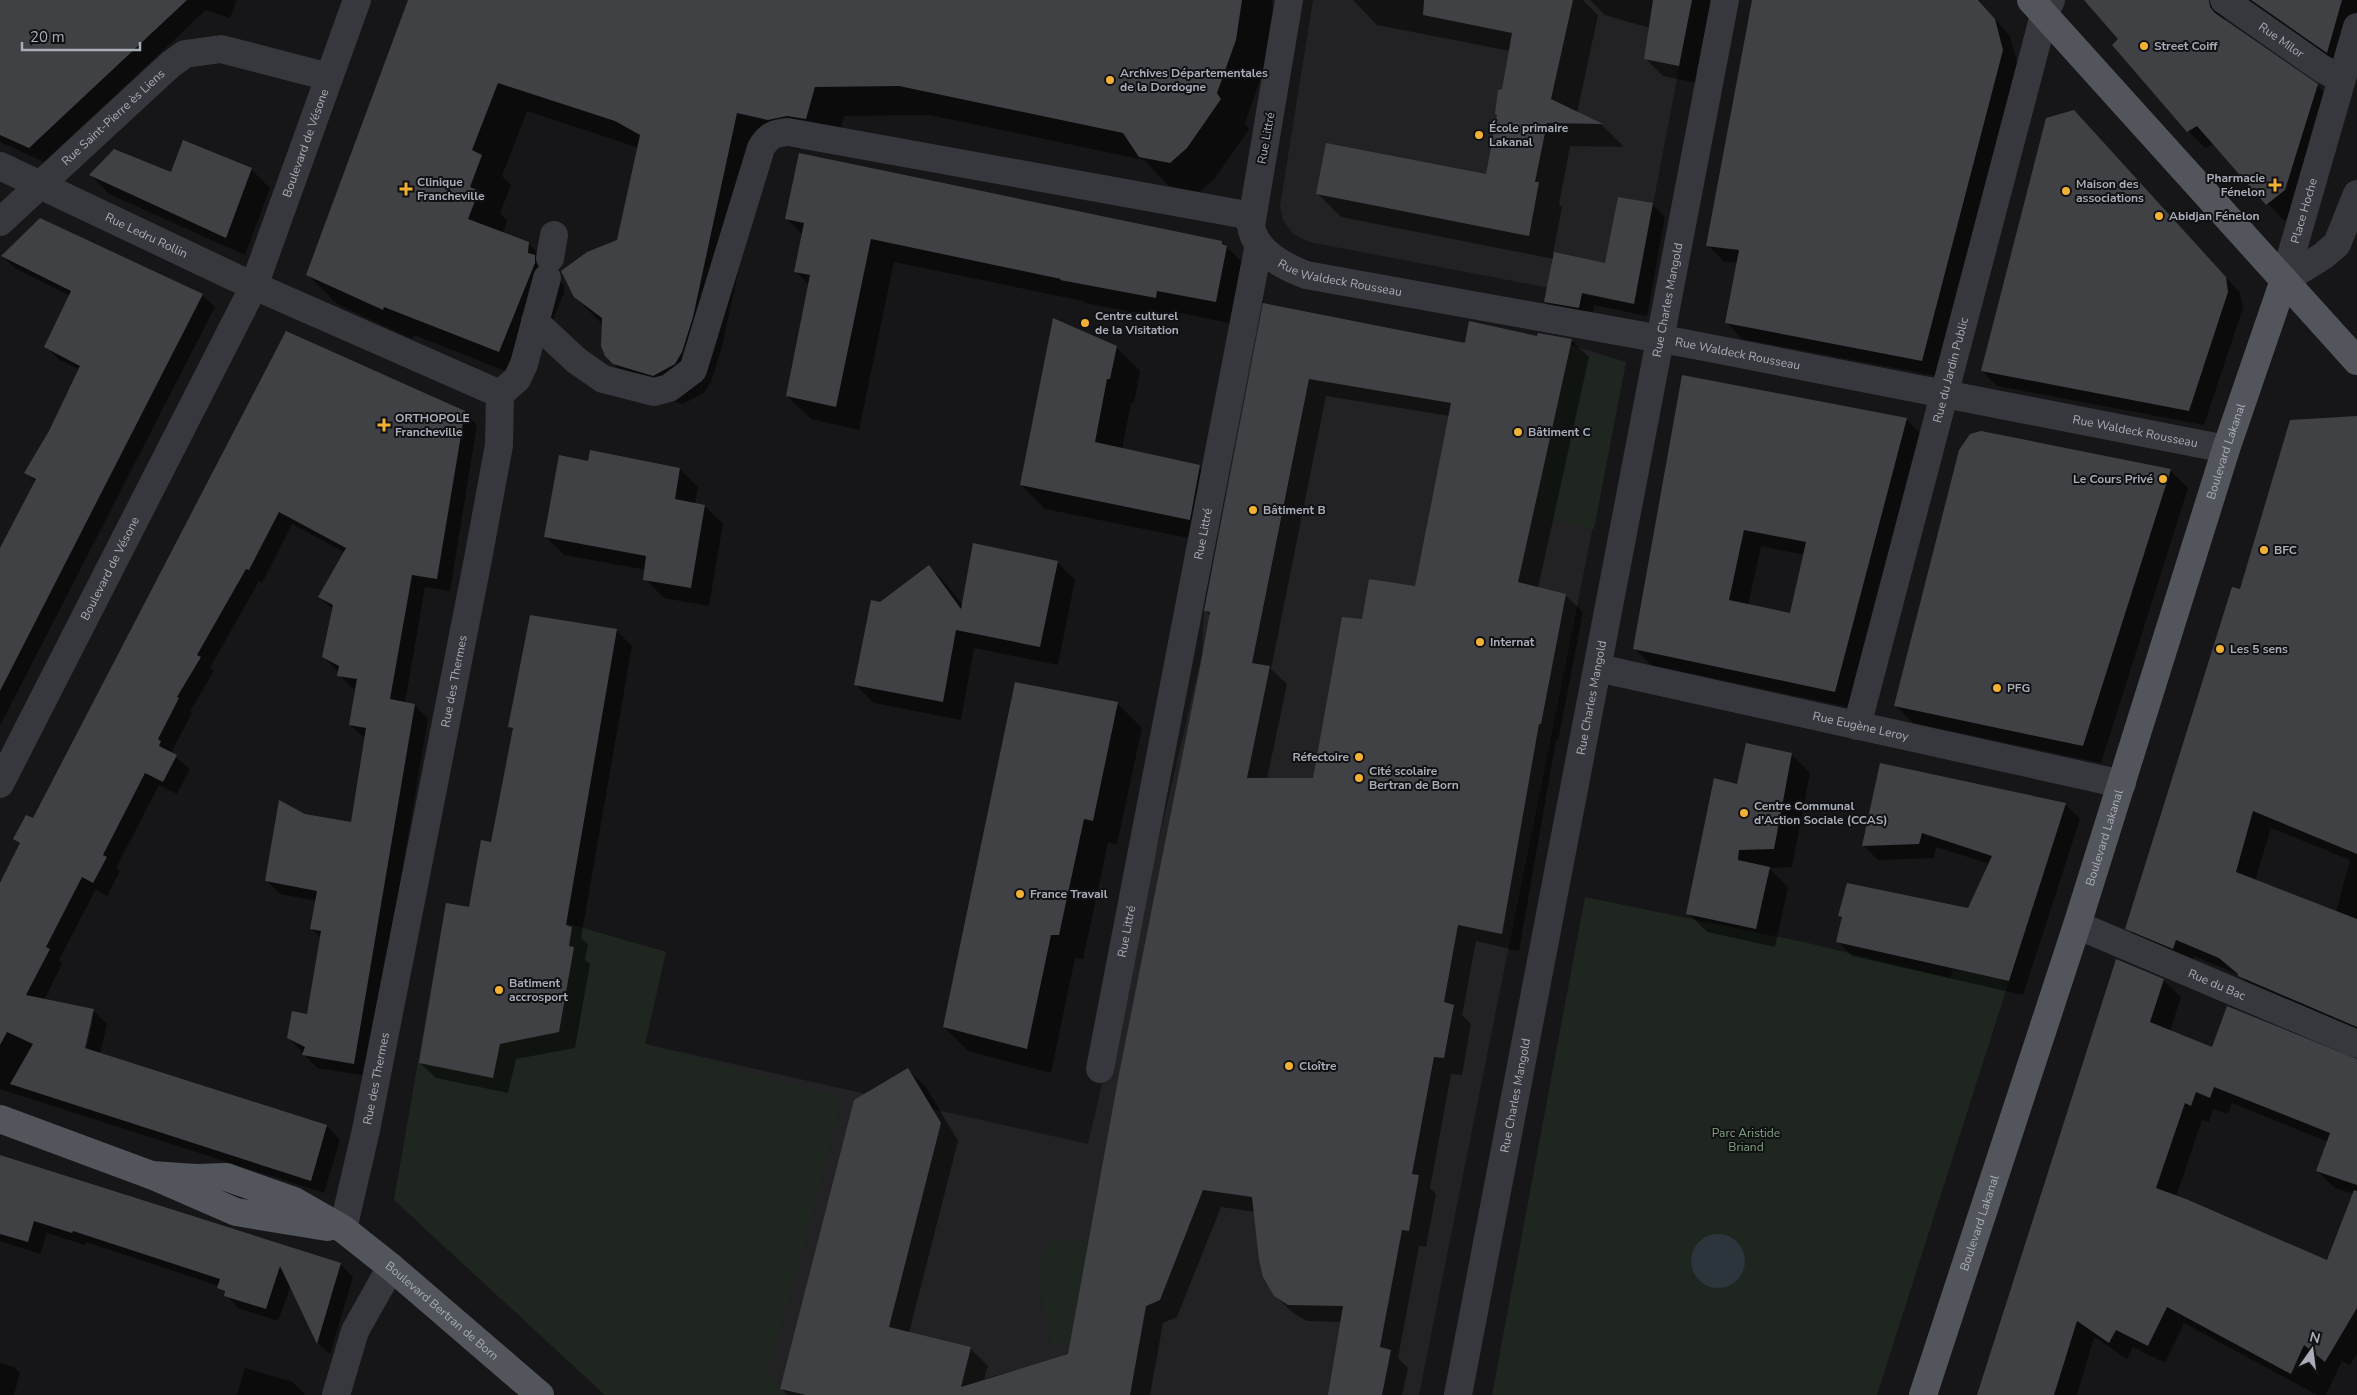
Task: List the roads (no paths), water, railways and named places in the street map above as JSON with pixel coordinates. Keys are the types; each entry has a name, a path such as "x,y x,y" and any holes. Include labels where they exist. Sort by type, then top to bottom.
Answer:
{"main road":[{"path":"2042,5 2357,361"},
{"name":"Boulevard Lakanal","path":"1923,1395 2077,925 2226,449 2284,280"},
{"name":"Boulevard Bertran de Born","path":"0,1119 151,1175 236,1212 343,1229 391,1267 540,1395"}],"street":[{"name":"Boulevard de Vésone","path":"0,784 254,286 357,0"},
{"name":"Rue Littré","path":"1100,1069 1259,244 1252,236 1252,216 1289,0"},
{"name":"Rue Charles Mangold","path":"1458,1395 1725,0"},
{"name":"Rue Milor","path":"2224,0 2321,68 2341,79"},
{"name":"Rue du Jardin Public","path":"1857,726 1945,394 2042,5"},
{"name":"Place Hoche","path":"2284,280 2357,27"},
{"name":"Rue Saint-Pierre ès Liens","path":"0,222 171,64 185,54 221,49 329,77"},
{"path":"535,322 577,361 603,379 654,392 669,388 681,380 693,370 761,148 766,139 775,133 788,132 1252,216"},
{"name":"Rue Ledru Rollin","path":"0,166 254,286"},
{"path":"2284,280 2323,256 2337,244 2357,194"},
{"name":"Rue Waldeck Rousseau","path":"1259,244 1270,257 1287,268 1306,275 1661,339 2226,449"},
{"path":"254,286 500,394 517,379 524,364 550,257"},
{"name":"Rue des Thermes","path":"343,1229 366,1130 478,559 499,445 500,394"},
{"name":"Rue Eugène Leroy","path":"1598,668 2122,784"},
{"name":"Rue du Bac","path":"2077,925 2357,1044"},
{"path":"336,1395 355,1331 391,1267"}],"place":[{"name":"Street Coiff","path":"2144,46"},
{"name":"Archives Départementales de la Dordogne","path":"1110,80"},
{"name":"École primaire Lakanal","path":"1479,135"},
{"name":"Pharmacie Fénelon","path":"2275,185"},
{"name":"Clinique Francheville","path":"406,189"},
{"name":"Maison des associations","path":"2066,191"},
{"name":"Abidjan Fénelon","path":"2159,216"},
{"name":"Centre culturel de la Visitation","path":"1085,323"},
{"name":"ORTHOPOLE Francheville","path":"384,425"},
{"name":"Bâtiment C","path":"1518,432"},
{"name":"Le Cours Privé","path":"2163,479"},
{"name":"Bâtiment B","path":"1253,510"},
{"name":"BFC","path":"2264,550"},
{"name":"Internat","path":"1480,642"},
{"name":"Les 5 sens","path":"2220,649"},
{"name":"PFG","path":"1997,688"},
{"name":"Réfectoire","path":"1359,757"},
{"name":"Cité scolaire Bertran de Born","path":"1359,778"},
{"name":"Centre Communal d'Action Sociale (CCAS)","path":"1744,813"},
{"name":"France Travail","path":"1020,894"},
{"name":"Batiment accrosport","path":"499,990"},
{"name":"Cloître","path":"1289,1066"}],"park label":[{"name":"Parc Aristide Briand","path":"1746,1140"}]}
